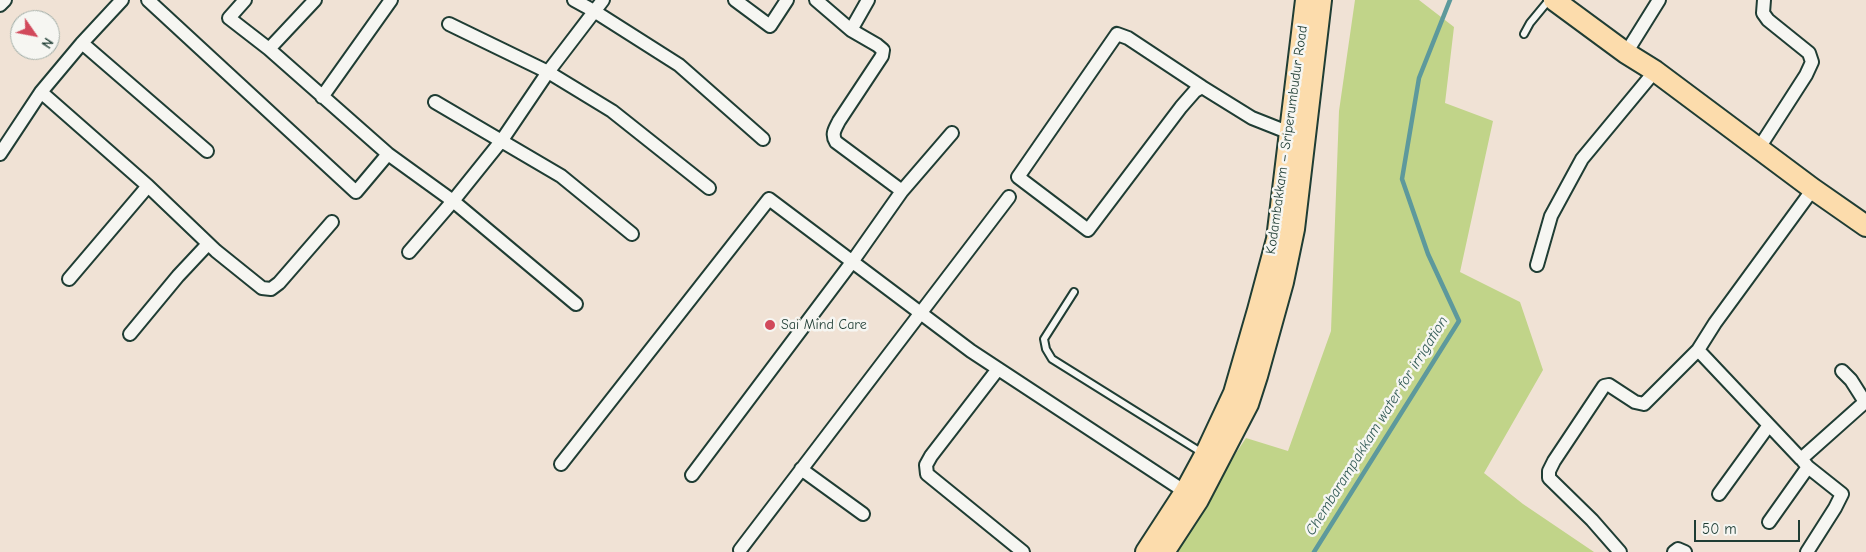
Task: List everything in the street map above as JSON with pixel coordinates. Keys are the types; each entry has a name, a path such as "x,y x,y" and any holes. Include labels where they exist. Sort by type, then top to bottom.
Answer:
{"main road":[{"name":"Kodambakkam – Sriperumbudur Road","path":"1164,552 1191,496 1248,404 1283,282 1294,229 1297,136 1306,0"},
{"name":"Kodambakkam – Sriperumbudur Road","path":"1146,552 1191,496 1205,455 1234,393 1277,239 1321,0"},
{"path":"1554,0 1626,53 1655,71 1813,190 1866,226"}],"street":[{"path":"0,5 5,0"},
{"path":"0,154 41,92 82,42 122,0"},
{"path":"148,0 356,192 388,154"},
{"path":"245,0 230,18 388,154 453,201 576,304"},
{"path":"268,49 315,0"},
{"path":"322,97 391,0"},
{"path":"574,0 679,65 763,139"},
{"path":"409,252 502,140 548,72 603,0"},
{"path":"735,0 770,26 787,0"},
{"path":"816,0 851,30 878,45 883,50 882,56 833,132 833,137 836,142 902,191"},
{"path":"851,30 868,0"},
{"path":"1626,53 1659,0"},
{"path":"1759,148 1806,75 1812,62 1809,53 1768,20 1763,13 1764,0"},
{"path":"449,24 548,72 612,111 709,188"},
{"path":"1202,87 1189,97 1088,230 1018,177 1117,34 1128,38 1252,118 1297,136"},
{"path":"82,42 207,151"},
{"path":"1537,265 1551,216 1582,159 1655,71"},
{"path":"41,92 148,186 208,244 262,288 270,289 279,283 332,222"},
{"path":"435,102 561,176 632,234"},
{"path":"692,475 852,262 902,191 952,133"},
{"path":"69,279 148,186"},
{"path":"1620,552 1592,520 1549,478 1550,471 1604,386 1609,385 1635,402 1644,404 1698,350 1715,323 1813,190"},
{"path":"740,550 1010,197"},
{"path":"561,464 769,199 971,351 1191,496"},
{"path":"130,334 178,276 208,244"},
{"path":"1698,350 1805,463 1842,494 1836,508 1807,552"},
{"path":"998,369 926,465 928,474 942,488 1023,552"},
{"path":"1769,522 1805,463 1865,402 1851,380 1842,371"},
{"path":"1719,494 1768,424"},
{"path":"801,470 863,514"},
{"path":"1674,552 1678,549 1684,552"}],"lane":[{"path":"1524,34 1530,23 1549,0"},
{"path":"1074,292 1044,339 1046,349 1052,359 1205,455"}],"green space":[{"path":"1355,0 1419,0 1454,27 1445,103 1493,121 1460,272 1520,302 1543,370 1484,473 1523,504 1594,552 1170,552 1246,438 1288,451 1331,331 1339,111"}],"waterway":[{"name":"Chembarampakkam water for irrigation","path":"1314,552 1459,321 1428,254 1402,179 1419,78 1450,0"}],"place":[{"name":"Sai Mind Care","path":"770,325"}]}
